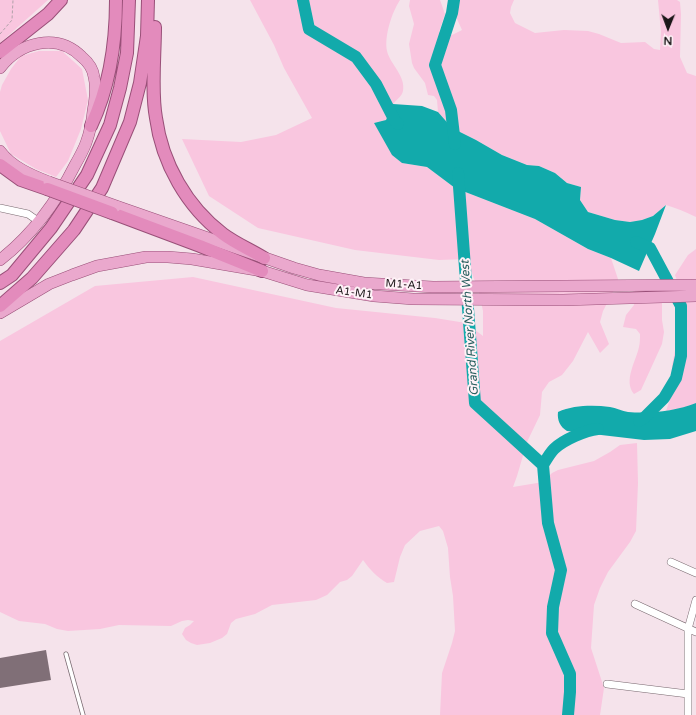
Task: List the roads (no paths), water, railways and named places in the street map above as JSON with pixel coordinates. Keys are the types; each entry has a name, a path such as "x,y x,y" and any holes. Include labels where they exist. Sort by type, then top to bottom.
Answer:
{"highway":[{"path":"0,52 48,14 61,0"},
{"path":"91,126 98,111 110,68 116,16 116,0"},
{"path":"0,283 12,274 51,228 87,175 107,132 120,88 127,53 129,0"},
{"path":"0,306 32,278 74,230 102,188 130,122 140,83 147,36 148,0"},
{"path":"155,0 154,90 156,118 162,144 172,171 192,205 208,221 224,234 264,258"},
{"path":"0,165 21,180 48,186 114,210 262,271"}],"main road":[{"path":"0,68 12,55 21,49 34,44 46,42 58,43 75,50 89,64 94,75 95,96 91,126 85,145 56,199 23,240 0,260"},
{"path":"0,151 12,163 48,186"},
{"name":"M1-A1","path":"114,210 208,237 264,258 319,275 364,283 450,288 696,285"},
{"name":"A1-M1","path":"0,313 49,284 97,266 146,257 192,259 262,271 307,285 374,296 413,299 563,300 696,296"}],"street":[{"path":"0,208 28,214 38,221"},
{"path":"671,562 696,573"},
{"path":"688,715 688,629 696,600"},
{"path":"635,604 696,632"},
{"path":"607,684 688,694"}],"lane":[{"path":"66,654 83,715"}],"water":[{"path":"393,104 422,106 438,112 452,128 502,155 527,165 539,166 555,173 567,183 581,187 580,200 588,212 615,220 630,222 653,216 666,205 639,271 588,249 535,219 455,188 427,167 402,163 392,155 374,123 386,120"},
{"path":"696,403 696,431 670,439 644,440 567,431 561,425 558,418 558,412 577,407 604,406 628,412 645,413 671,410"}],"waterway":[{"name":"Grand River North West","path":"303,0 309,29 356,57 376,84 398,124"},
{"path":"454,0 452,13 435,65 451,110 455,144"},
{"name":"Grand River North West","path":"458,173 475,403 543,465 548,523 561,570 553,607 552,633 570,674 568,715"},
{"path":"636,242 650,248 681,306 681,356 676,378 664,398 639,421"},
{"path":"543,465 553,451 563,442 581,433 598,429"}]}
